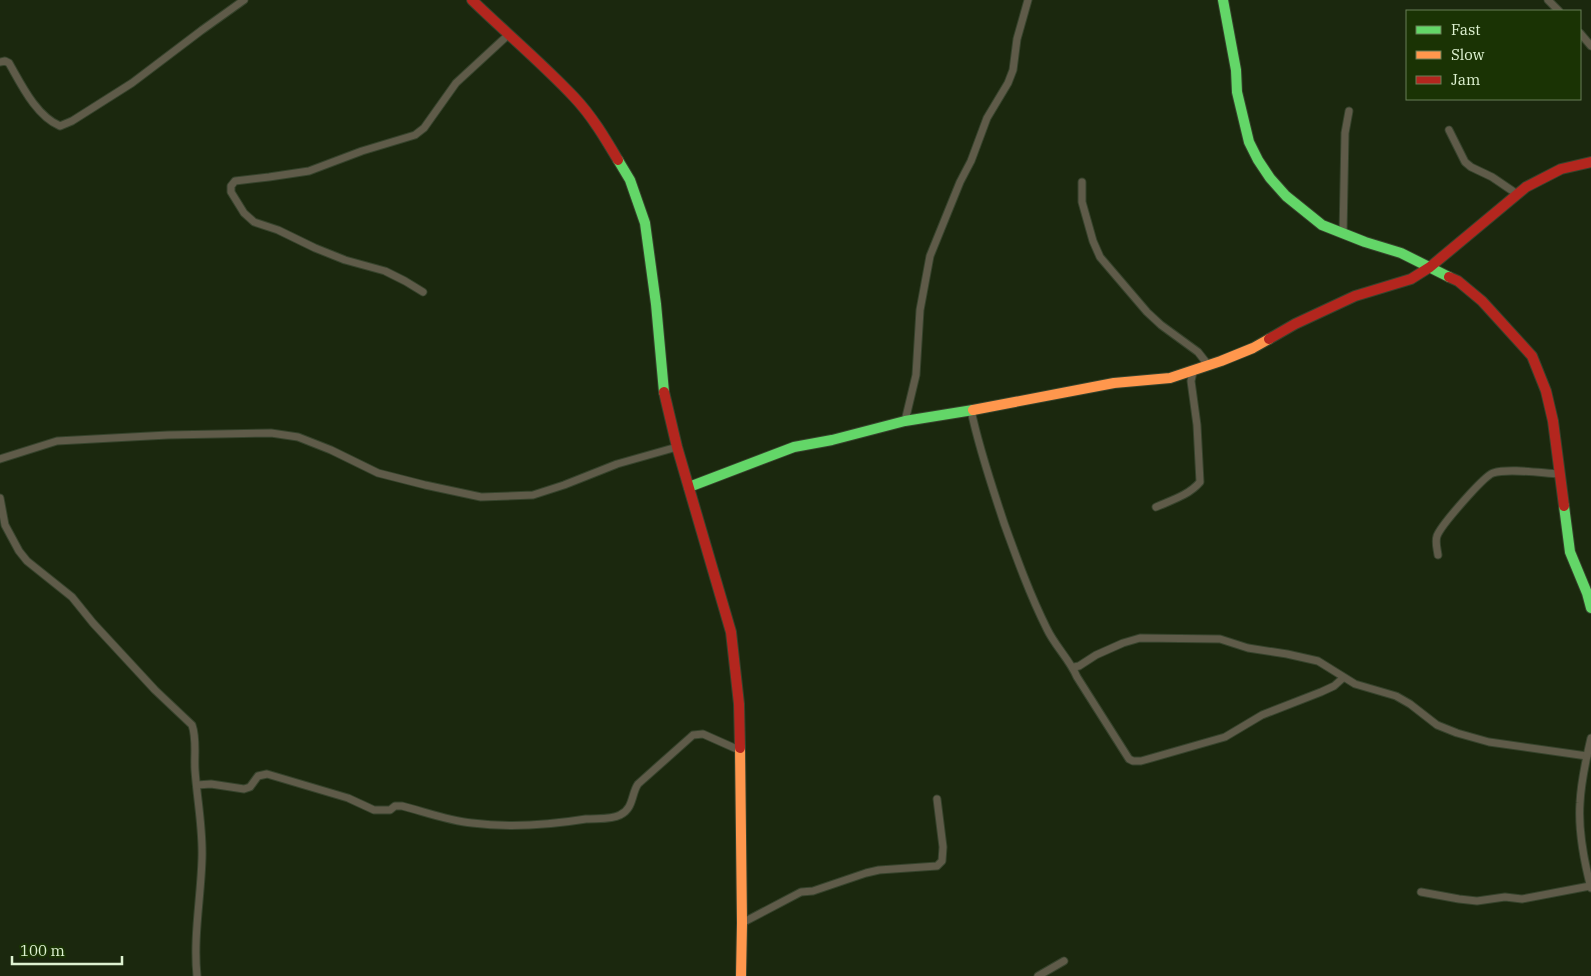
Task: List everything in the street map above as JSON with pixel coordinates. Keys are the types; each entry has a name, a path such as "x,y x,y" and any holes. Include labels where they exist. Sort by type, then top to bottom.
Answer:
{"street":[{"path":"0,62 5,61 9,63 27,96 52,122 60,126 72,121 140,78 244,0"},
{"path":"905,421 916,376 920,310 930,256 960,182 971,161 987,118 1008,83 1013,70 1017,38 1028,0"},
{"path":"1223,0 1243,120 1249,142 1270,178 1286,196 1322,225 1401,253 1451,277 1482,301 1532,356 1546,391 1553,421 1558,474 1570,552 1587,593 1591,608"},
{"path":"1548,0 1559,10"},
{"path":"474,1 575,98 601,131 630,180 645,223 656,304 663,388 688,487 731,632 739,704 742,923 740,976"},
{"path":"1581,34 1591,46"},
{"path":"423,292 385,271 346,260 315,248 278,230 254,222 244,214 234,199 230,192 231,186 235,181 308,171 362,151 415,135 424,128 456,83 508,35"},
{"path":"1343,234 1345,133 1349,111"},
{"path":"1449,130 1465,162 1517,194"},
{"path":"688,487 794,447 832,440 905,421 1114,383 1170,378 1193,372 1253,348 1295,324 1355,296 1411,279 1430,267 1489,220 1517,194 1561,169 1591,162"},
{"path":"1082,182 1082,202 1093,241 1100,257 1147,312 1161,325 1198,352 1209,366"},
{"path":"1156,507 1186,494 1200,482 1197,425 1191,381 1193,372"},
{"path":"971,410 989,477 1019,566 1048,631 1063,656 1074,667 1077,677 1128,759 1136,761 1206,744 1225,737 1262,715 1321,692 1334,686 1343,678"},
{"path":"0,459 58,441 168,434 271,433 298,437 331,450 378,473 481,497 533,495 618,464 677,447"},
{"path":"1438,555 1436,542 1448,518 1490,475 1506,472 1558,474"},
{"path":"0,498 5,525 18,550 27,562 72,597 93,623 192,725 194,731 194,756 202,854 197,976"},
{"path":"1074,667 1076,668 1096,655 1123,643 1140,638 1220,639 1248,648 1305,657 1318,661 1355,684 1396,696 1410,704 1437,726 1457,733 1489,742 1586,756"},
{"path":"196,785 211,784 244,789 250,787 258,776 267,774 348,798 374,810 390,810 395,806 402,806 471,823 548,825 592,818 614,818 621,815 632,803 635,788 638,784 693,735 703,734 739,750"},
{"path":"1421,892 1477,901 1505,897 1522,899 1591,887 1581,836 1580,804 1586,756 1591,738"},
{"path":"742,923 801,892 813,891 879,870 937,866 942,861 943,846 937,799"},
{"path":"1038,976 1064,960"}],"traffic: fast":[{"path":"1223,0 1236,70 1237,92 1249,142 1270,178 1286,196 1322,225 1365,242 1401,253 1449,277"},
{"path":"618,160 630,180 645,223 656,304 664,392"},
{"path":"689,487 794,447 832,440 905,421 973,410"},
{"path":"1564,506 1570,552 1587,593 1591,608"}],"traffic: slow":[{"path":"973,410 1114,383 1170,378 1221,361 1253,348 1269,339"},
{"path":"740,748 741,976"}],"traffic: jam":[{"path":"472,0 581,104 618,160"},
{"path":"1269,339 1295,324 1355,296 1411,279 1430,267 1526,187 1561,169 1591,162"},
{"path":"1449,277 1458,281 1482,301 1532,356 1546,391 1553,421 1564,506"},
{"path":"664,392 677,447 731,632 739,704 740,748"}]}
